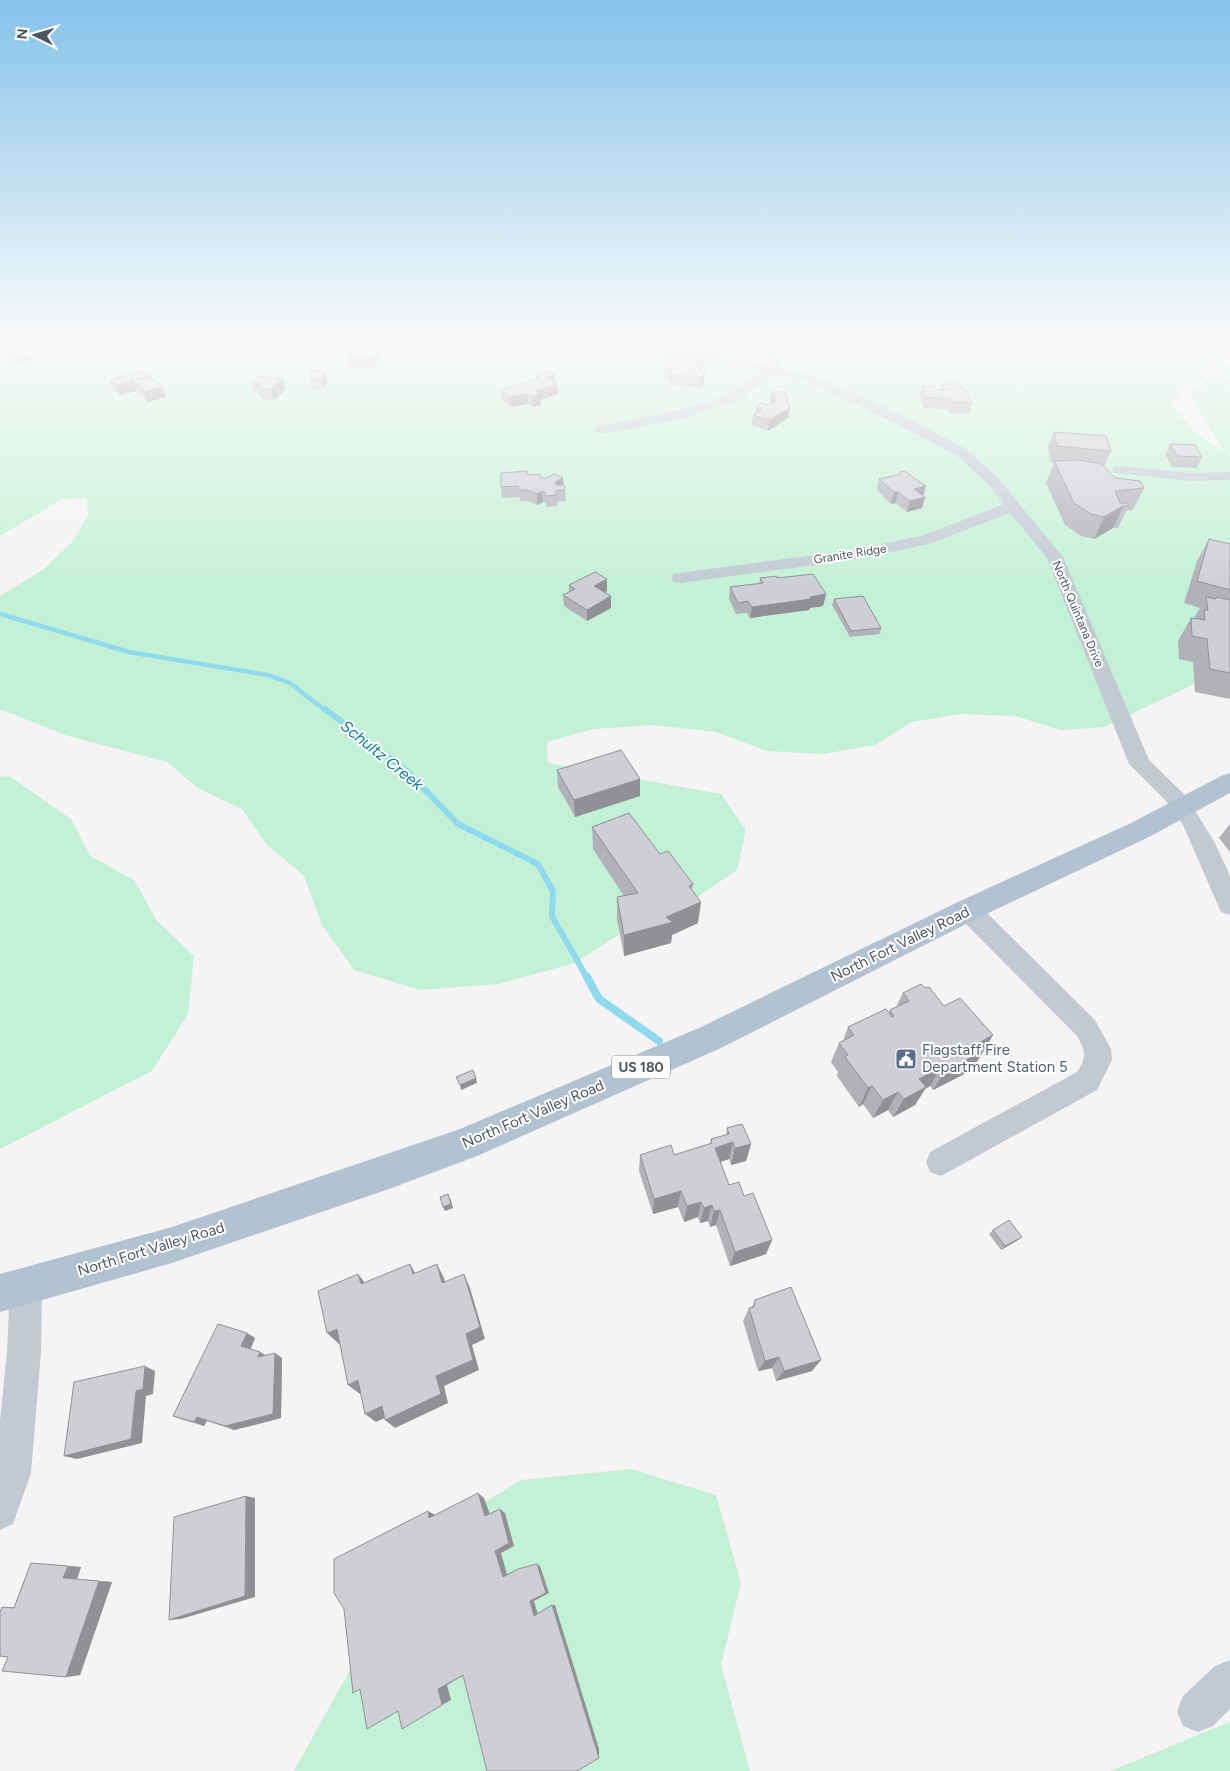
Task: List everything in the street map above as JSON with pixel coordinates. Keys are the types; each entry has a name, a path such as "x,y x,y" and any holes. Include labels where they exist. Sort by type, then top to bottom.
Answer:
{"main road":[{"name":"North Fort Valley Road","path":"13,1290 172,1245 389,1172 465,1144 710,1038 968,910 1140,830 1230,782"}],"street":[{"path":"602,430 629,425"},
{"name":"North Quintana Drive","path":"909,425 961,452 992,480 1055,557 1140,764 1165,787 1182,807 1201,837 1230,905"},
{"path":"1119,470 1192,477 1230,476"},
{"name":"Granite Ridge","path":"680,578 853,555 929,539 1013,506"},
{"path":"941,1162 1087,1081 1098,1065 1100,1051 1086,1028 968,910"},
{"path":"0,1511 13,1473 24,1352 13,1290"},
{"path":"1198,1711 1230,1681"}],"green space":[{"path":"0,425 1189,425 1207,441 1223,451 1208,425 1230,425 1230,454 1227,454 1230,456 1230,653 1210,676 1105,727 1061,730 1015,716 961,714 912,722 875,745 823,754 767,751 716,732 653,725 593,729 547,742 548,763 721,794 746,830 737,870 690,902 629,928 575,963 498,984 420,990 354,970 322,925 304,876 267,845 242,809 198,788 167,762 68,736 0,709 0,596 44,569 73,541 88,515 87,498 63,499 0,536"},
{"path":"9,776 71,819 90,856 134,880 157,921 194,956 188,1014 152,1071 0,1149 0,777"},
{"path":"631,1469 716,1495 741,1583 721,1665 750,1771 294,1771 421,1541 521,1480"},
{"path":"1230,1722 1230,1771 1110,1771"}],"building":[{"path":"1054,432 1106,436 1111,451 1057,446"},
{"path":"1170,444 1195,445 1202,457 1177,456"},
{"path":"1078,460 1101,464 1115,478 1140,481 1144,488 1115,491 1120,503 1127,503 1129,506 1123,506 1104,517 1091,514 1074,503 1054,461"},
{"path":"527,471 527,475 540,474 541,478 547,478 554,474 563,478 555,482 556,485 564,485 565,490 556,491 556,495 545,496 545,492 542,491 537,494 527,490 520,490 518,486 501,487 501,473"},
{"path":"904,471 926,486 914,489 925,497 910,501 898,492 894,492 879,479 901,474 900,472"},
{"path":"1209,539 1230,544 1230,590 1197,581"},
{"path":"595,572 607,579 594,586 611,596 587,610 563,595 575,589 569,585"},
{"path":"813,574 826,594 810,597 811,599 752,607 748,601 738,603 730,587 763,583 760,578"},
{"path":"863,596 881,628 851,631 834,599"},
{"path":"1206,597 1230,600 1230,673 1210,669 1207,639 1192,636 1191,618 1205,620 1204,610 1208,610"},
{"path":"621,750 640,779 574,800 557,770"},
{"path":"629,813 660,854 668,851 693,884 689,886 701,902 666,917 673,922 624,935 617,897 638,893 592,827"},
{"name":"Flagstaff Fire Department Station 5","path":"921,984 925,988 929,987 944,1006 960,998 993,1035 979,1043 985,1050 945,1071 941,1067 919,1079 926,1087 904,1099 898,1092 883,1100 872,1086 868,1088 845,1057 848,1055 839,1043 854,1035 848,1027 886,1009 892,1017 894,1016 890,1010 909,1001 903,993"},
{"path":"473,1070 476,1078 460,1085 456,1077"},
{"path":"742,1124 751,1144 735,1148 733,1142 715,1148 729,1185 739,1182 744,1196 753,1193 772,1240 735,1252 720,1210 714,1211 712,1205 704,1208 701,1202 687,1206 681,1191 654,1199 640,1155 671,1145 674,1155 712,1143 711,1139 729,1134 727,1128"},
{"path":"448,1194 451,1204 443,1207 440,1197"},
{"path":"1009,1220 1022,1237 1005,1246 993,1230"},
{"path":"410,1264 413,1274 437,1264 442,1283 464,1274 480,1327 466,1334 473,1360 436,1376 441,1394 385,1420 382,1406 365,1414 358,1380 348,1385 337,1329 327,1333 318,1291 358,1274 361,1284"},
{"path":"791,1287 821,1360 784,1371 779,1357 765,1361 749,1308 754,1307 755,1300"},
{"path":"218,1324 247,1333 241,1346 260,1352 258,1357 275,1353 273,1414 225,1426 197,1417 194,1422 173,1416"},
{"path":"145,1366 143,1389 136,1391 131,1439 64,1456 74,1382"},
{"path":"478,1493 485,1516 500,1509 509,1543 495,1551 503,1577 518,1569 537,1564 546,1593 530,1601 534,1616 552,1605 599,1758 577,1771 487,1771 463,1675 438,1689 442,1705 402,1729 398,1711 367,1729 360,1689 353,1693 344,1609 334,1593 334,1559 428,1511 429,1518"},
{"path":"246,1496 245,1596 169,1620 174,1517"},
{"path":"31,1563 68,1566 63,1578 99,1581 66,1677 2,1671 8,1657 0,1656 0,1612 2,1607 14,1608"}],"waterway":[{"name":"Schultz Creek","path":"0,614 129,652 268,675 290,683 326,711"},
{"name":"Schultz Creek","path":"325,709 408,772 458,824 538,864 553,891 552,916 587,978"},
{"name":"Schultz Creek","path":"587,977 599,999 659,1041"}],"place":[{"name":"Flagstaff Fire Department Station 5","path":"906,1059"}]}
